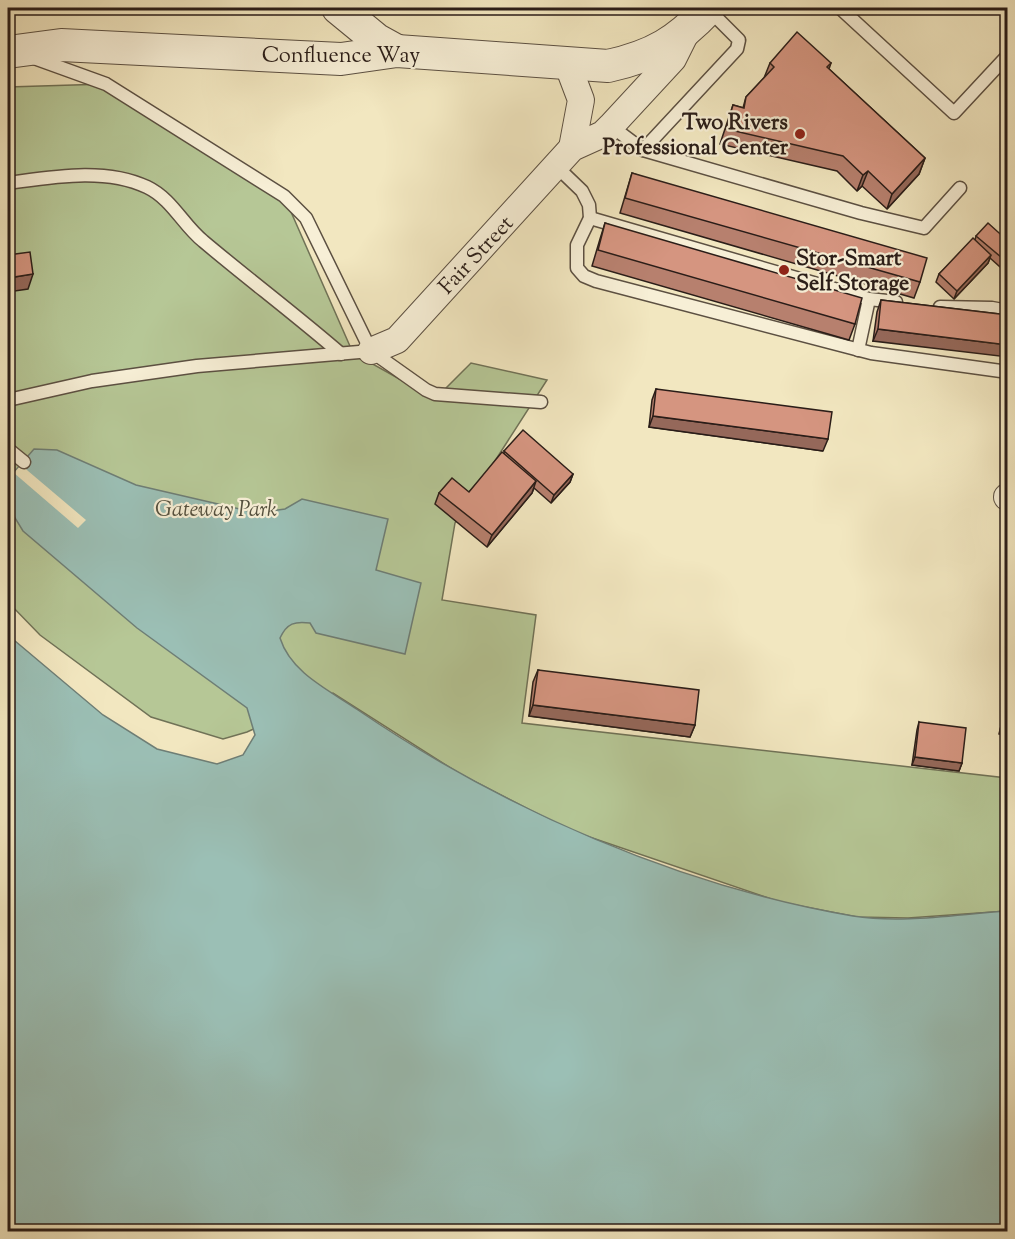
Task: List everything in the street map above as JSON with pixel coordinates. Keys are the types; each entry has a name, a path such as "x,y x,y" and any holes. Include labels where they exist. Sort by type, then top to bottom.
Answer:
{"street":[{"path":"339,8 376,40 397,51"},
{"name":"Confluence Way","path":"9,52 61,45 341,59 397,51 608,66 638,60 661,49 701,16"},
{"name":"Fair Street","path":"371,351 397,340 564,157 603,134 612,126 673,58 701,16"},
{"path":"564,157 581,100 567,63"}],"lane":[{"path":"840,8 954,113 1008,55"},
{"path":"643,150 737,49 739,40 701,16"},
{"path":"9,52 59,66 106,84 284,196 306,218 371,351 435,393 541,402"},
{"path":"612,126 643,150 861,213 924,228 960,188"},
{"path":"564,157 589,205 590,218 577,245 577,268 584,276 858,350 1008,372"},
{"path":"8,183 63,176 110,176 148,187 173,207 200,239 341,354"},
{"path":"590,218 869,299 953,309 992,308 1008,311"},
{"path":"858,350 869,299"},
{"path":"8,400 92,381 150,373 371,351"},
{"path":"8,449 24,462"}],"green space":[{"name":"Gateway Park","path":"106,84 284,196 353,353 435,399 471,363 547,380 455,523 442,600 536,615 522,723 1007,778 1007,911 908,918 857,917 780,902 569,830 460,774 333,693 247,732 223,739 151,717 40,635 8,602 8,87"}],"water":[{"path":"34,449 57,450 136,485 257,513 285,509 302,499 388,519 376,570 421,583 405,654 316,633 310,623 305,622 292,624 283,633 280,638 285,650 312,680 335,695 414,746 532,811 658,864 788,903 853,916 891,919 1007,911 1007,1231 8,1231 8,635 103,715 157,749 217,764 243,755 255,735 247,708 137,628 23,531 9,508 8,479"}],"pier":[{"path":"21,465 86,520 78,528 14,473"}],"building":[{"name":"Two Rivers Professional Center","path":"797,32 831,63 827,67 925,158 892,194 868,171 863,175 843,156 726,129 733,105 744,108 746,97 774,67 770,63"},
{"path":"632,173 927,258 920,282 625,198"},
{"path":"605,223 862,298 855,324 598,250"},
{"path":"988,223 1008,241 1008,263 976,236"},
{"path":"973,238 991,255 957,291 939,274"},
{"path":"30,252 33,274 8,278 8,255"},
{"path":"881,300 1008,315 1008,345 878,329"},
{"path":"656,389 832,412 828,439 653,416"},
{"path":"523,430 573,474 554,495 504,451"},
{"path":"502,452 536,481 492,535 439,493 452,478 469,492"},
{"path":"538,670 699,690 695,725 533,705"},
{"path":"1006,706 1008,706 1008,731 1000,730"},
{"path":"919,722 966,728 962,763 915,757"}],"place":[{"name":"Two Rivers Professional Center","path":"800,134"},
{"name":"Stor-Smart Self Storage","path":"784,270"}]}
